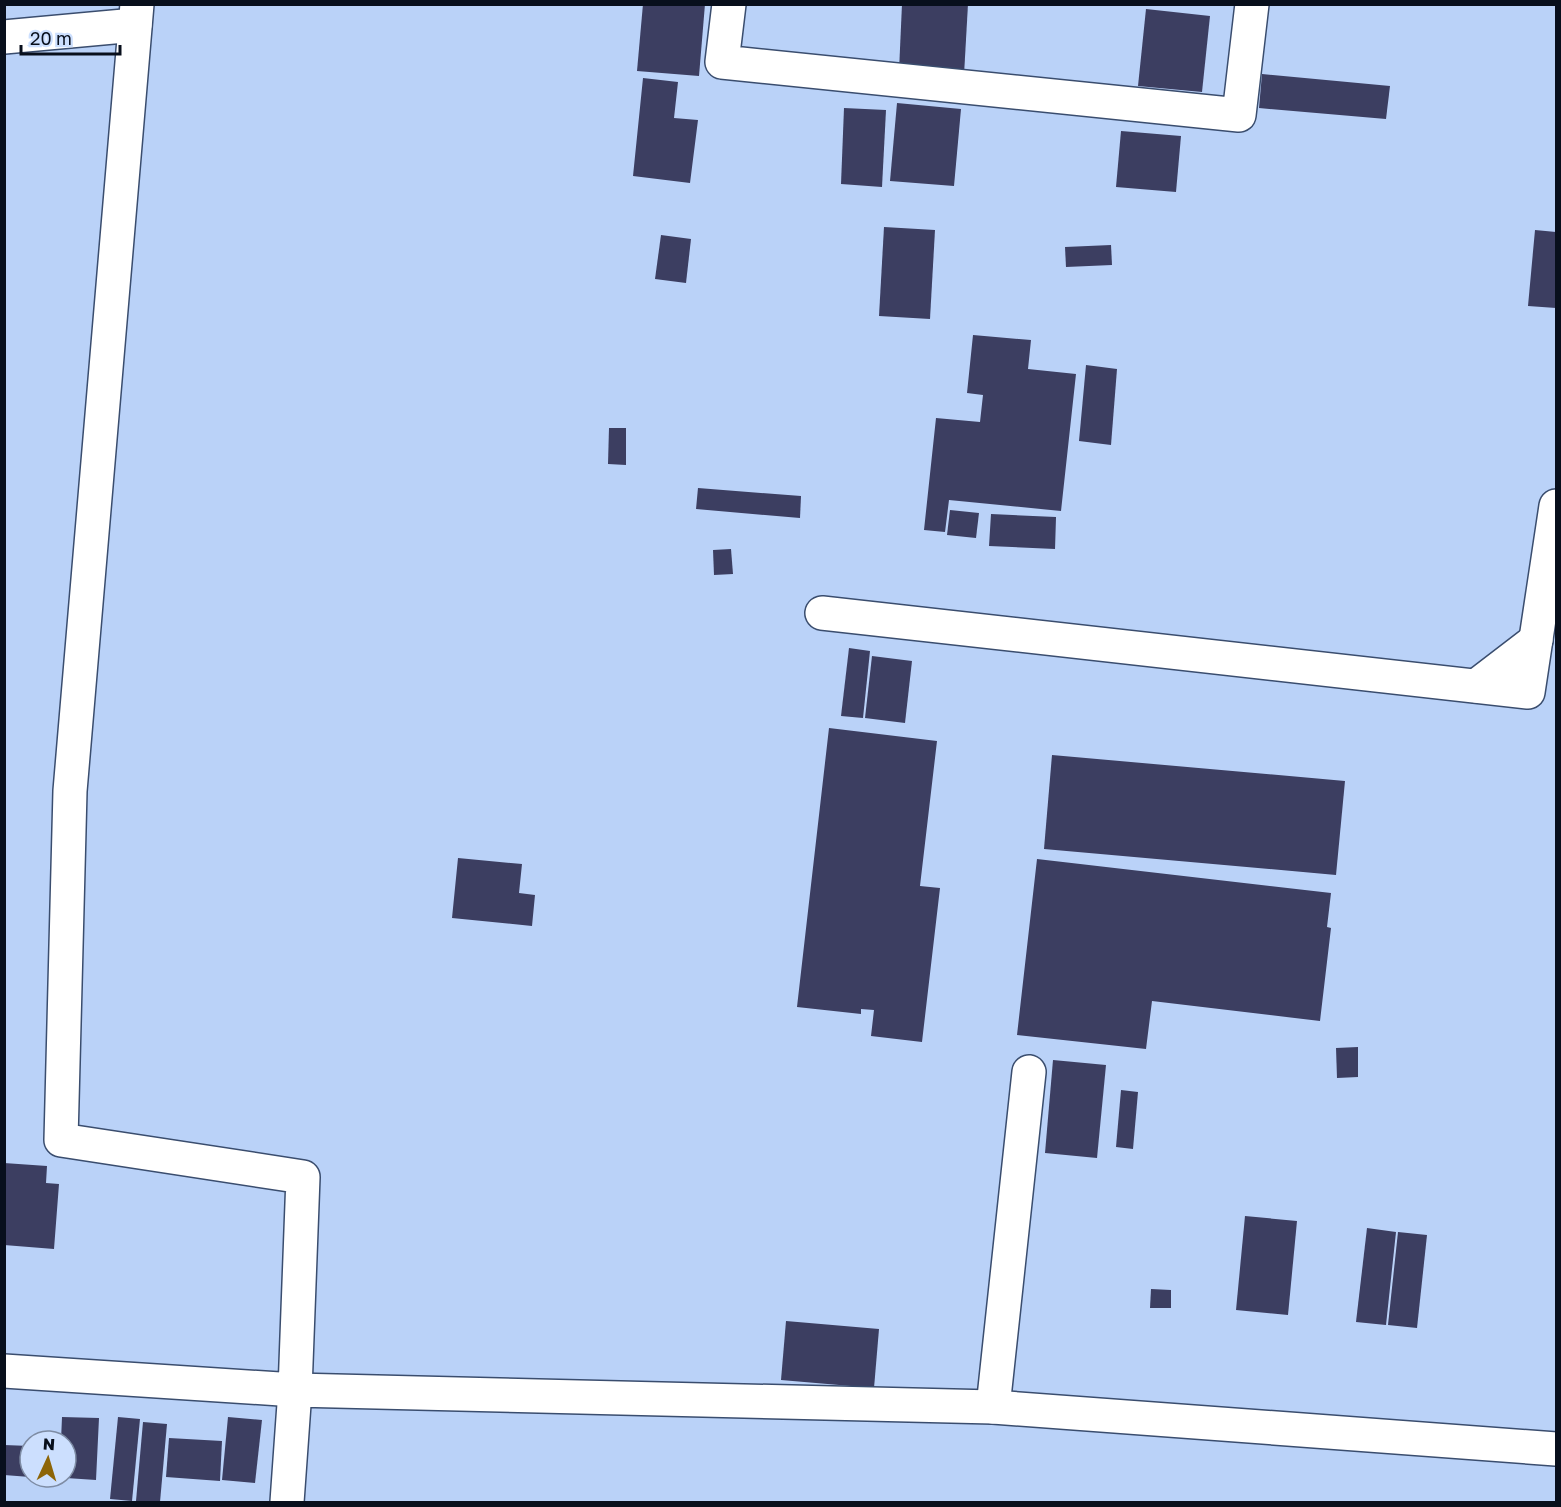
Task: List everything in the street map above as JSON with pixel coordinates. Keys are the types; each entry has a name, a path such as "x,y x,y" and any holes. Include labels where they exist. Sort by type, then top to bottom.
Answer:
{"street":[{"path":"729,4 722,63 1239,115 1252,4"},
{"path":"4,37 136,15 70,780 62,1140 303,1177 288,1503"},
{"path":"822,613 1528,692 1557,506"},
{"path":"993,1407 1029,1072"},
{"path":"4,1371 295,1390 993,1407 1557,1449"}],"building":[{"path":"643,4 705,4 699,76 637,71"},
{"path":"902,4 968,4 964,75 899,71"},
{"path":"1146,9 1210,16 1202,92 1138,86"},
{"path":"1262,74 1390,86 1386,119 1259,108"},
{"path":"643,78 678,82 674,118 698,120 690,183 633,176"},
{"path":"897,103 961,109 954,186 890,181"},
{"path":"844,108 886,110 882,187 841,184"},
{"path":"1121,131 1181,136 1176,192 1116,187"},
{"path":"884,227 935,230 930,319 879,316"},
{"path":"1535,230 1556,232 1556,308 1528,306"},
{"path":"661,235 691,239 686,283 655,279"},
{"path":"1111,245 1112,265 1066,267 1065,247"},
{"path":"973,335 1031,340 1028,369 1076,374 1061,511 949,500 945,532 924,530 936,418 980,422 983,395 967,393"},
{"path":"1086,365 1117,369 1111,445 1079,441"},
{"path":"609,428 626,428 626,465 608,464"},
{"path":"698,488 801,496 800,518 696,509"},
{"path":"950,510 979,513 976,538 947,535"},
{"path":"991,514 1056,517 1055,549 989,546"},
{"path":"731,549 733,574 714,575 713,550"},
{"path":"849,648 870,651 863,718 841,716"},
{"path":"872,656 912,661 905,723 865,718"},
{"path":"829,728 937,741 920,886 940,888 922,1042 871,1036 874,1010 861,1009 861,1014 797,1007"},
{"path":"1052,755 1345,781 1336,875 1044,849"},
{"path":"458,858 522,864 519,893 535,895 532,926 452,918"},
{"path":"1037,859 1331,893 1327,927 1331,928 1320,1021 1152,1001 1146,1049 1017,1035"},
{"path":"1358,1047 1358,1077 1337,1078 1336,1048"},
{"path":"1053,1060 1106,1065 1097,1158 1045,1153"},
{"path":"1121,1090 1138,1092 1133,1149 1116,1147"},
{"path":"4,1163 47,1166 46,1183 59,1184 54,1249 4,1245"},
{"path":"1245,1216 1297,1221 1288,1315 1236,1310"},
{"path":"1367,1228 1396,1232 1386,1325 1356,1322"},
{"path":"1398,1232 1427,1235 1417,1328 1388,1325"},
{"path":"1151,1289 1171,1290 1171,1308 1150,1308"},
{"path":"786,1321 879,1329 874,1388 781,1380"},
{"path":"62,1417 99,1418 96,1480 78,1479 78,1429 62,1429"},
{"path":"118,1417 140,1419 132,1501 110,1499"},
{"path":"228,1417 262,1420 255,1483 222,1480"},
{"path":"143,1422 167,1424 160,1502 136,1501"},
{"path":"169,1438 222,1441 220,1481 166,1477"},
{"path":"4,1445 18,1446 18,1476 4,1475"}]}
